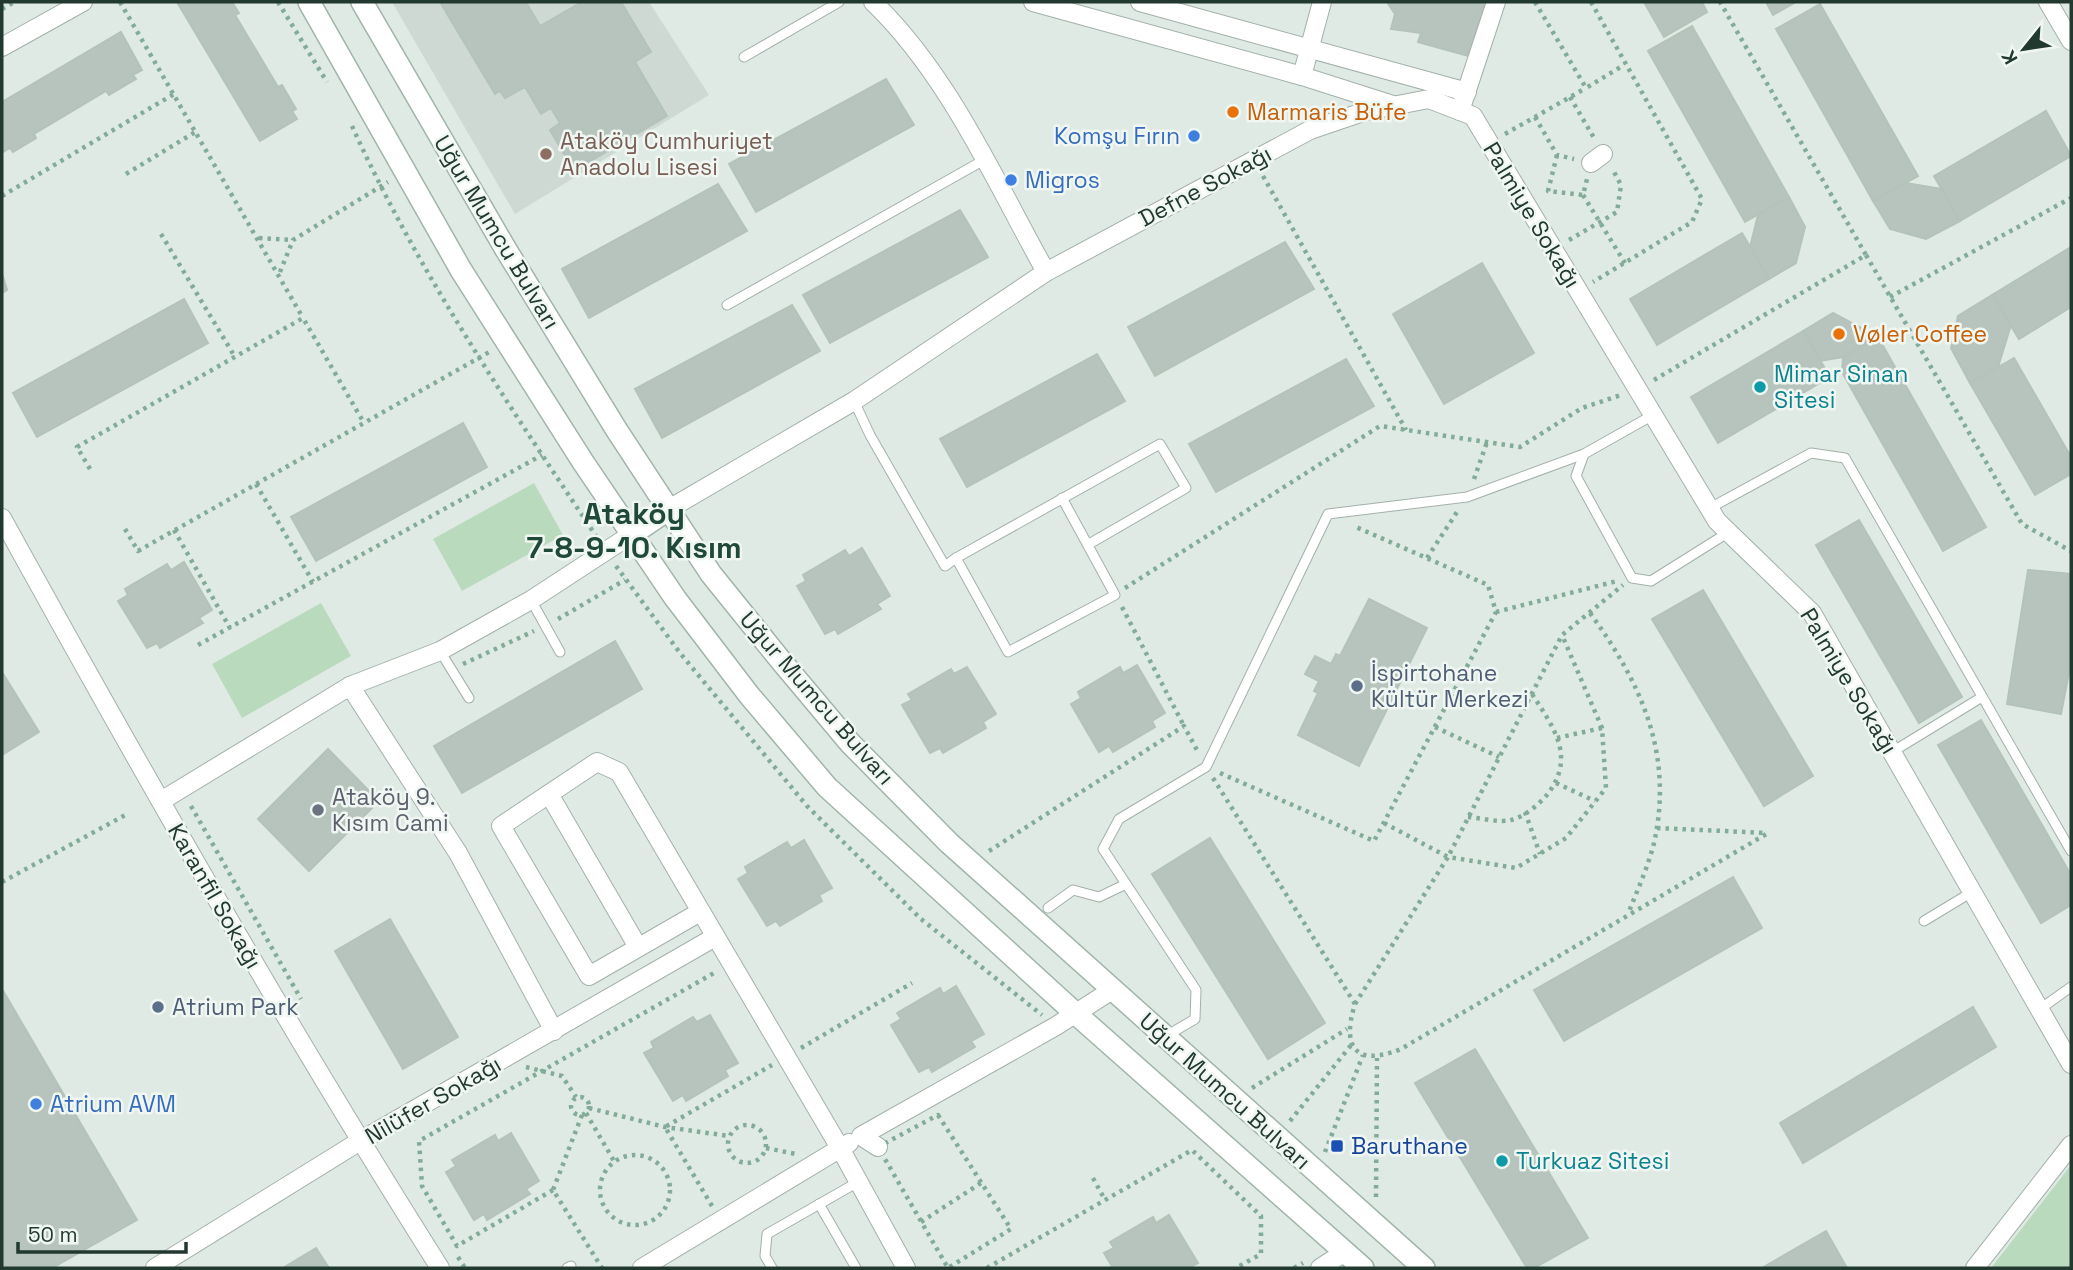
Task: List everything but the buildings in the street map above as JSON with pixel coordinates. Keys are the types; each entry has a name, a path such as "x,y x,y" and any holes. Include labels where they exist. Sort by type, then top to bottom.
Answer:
{"main road":[{"name":"Uğur Mumcu Bulvarı","path":"309,2 507,342 632,534 749,695 827,787 1074,1013 1363,1268"},
{"name":"Uğur Mumcu Bulvarı","path":"362,2 505,248 711,574 850,743 971,862 1424,1268"},
{"path":"632,534 669,509"}],"street":[{"path":"2,47 83,2"},
{"path":"873,2 895,23 938,85 984,160 1046,272"},
{"path":"1033,2 1302,76 1395,106"},
{"path":"1140,2 1310,46 1466,92"},
{"path":"1302,76 1322,2"},
{"path":"1460,111 1496,2"},
{"path":"2048,2 2071,41"},
{"name":"Defne Sokağı","path":"669,509 854,401 1046,272 1310,130 1366,111 1429,99 1460,111"},
{"name":"Palmiye Sokağı","path":"1460,111 1473,116 1710,508 1729,532 1812,614 2071,1064"},
{"name":"Karanfil Sokağı","path":"2,518 317,1073 440,1268"},
{"path":"161,801 350,686 440,651 531,600 632,534"},
{"path":"350,686 458,853 554,1031"},
{"path":"700,912 589,976 501,826 597,762 619,772 840,1148 906,1268"},
{"path":"549,794 638,947"},
{"name":"Nilüfer Sokağı","path":"155,1268 360,1141 715,937"},
{"path":"642,1268 719,1219 1112,990"},
{"path":"861,1136 878,1147"},
{"path":"1975,1268 2071,1145"},
{"path":"1320,1268 1345,1252"}],"lane":[{"path":"744,57 839,2"},
{"path":"727,305 984,160"},
{"path":"854,401 870,435 945,566 1160,444 1186,488 1089,544"},
{"path":"1165,1037 1195,1019 1196,990 1103,849 1119,819 1206,767 1328,514 1467,498 1584,454 1653,415"},
{"path":"1710,508 1811,453 1845,458 2071,851"},
{"path":"1584,454 1576,477 1632,578 1651,581 1729,532"},
{"path":"956,558 1008,652 1115,595 1062,498"},
{"path":"531,600 560,652"},
{"path":"440,651 469,698"},
{"path":"1892,752 1982,697"},
{"path":"1048,908 1073,891 1099,897 1126,884"},
{"path":"1924,921 1972,892"},
{"path":"2040,1009 2071,987"},
{"path":"772,1268 765,1256 767,1234 858,1181"},
{"path":"819,1204 856,1268"}],"path":[{"path":"2,9 14,2"},
{"path":"120,2 280,273 364,423"},
{"path":"1535,2 1586,88"},
{"path":"1578,291 1692,222 1702,199 1624,65 1591,2"},
{"path":"1720,2 2022,524 2071,551"},
{"path":"1489,143 1624,65"},
{"path":"2,196 174,93"},
{"path":"1563,243 1617,212 1621,185 1597,159 1570,97"},
{"path":"1535,117 1558,155 1548,191 1583,195"},
{"path":"126,174 197,131"},
{"path":"1558,155 1597,159"},
{"path":"1583,195 1597,159"},
{"path":"1254,160 1406,430"},
{"path":"259,237 293,240 405,171"},
{"path":"1583,195 1625,263"},
{"path":"1890,297 2071,198"},
{"path":"161,234 235,357"},
{"path":"280,273 293,240"},
{"path":"1355,1004 1206,767 1115,595 1380,426 1520,447 1582,408 1638,390 1866,255"},
{"path":"90,469 77,447 303,318"},
{"path":"125,529 138,551 507,342"},
{"path":"198,645 542,455"},
{"path":"256,484 313,582"},
{"path":"1206,767 1374,841 1496,612 1488,585 1328,514"},
{"path":"174,530 230,628"},
{"path":"1496,612 1632,578"},
{"path":"1632,578 1562,635 1448,857 1355,1004 1347,1029 1352,1044 1363,1055 1377,1058 1401,1049 1768,833 1656,828"},
{"path":"452,670 545,626 625,580"},
{"path":"1590,612 1621,656 1656,738 1662,793 1654,845 1628,915"},
{"path":"1384,823 1448,857 1516,868 1566,838 1606,788 1602,728 1562,635"},
{"path":"1468,817 1511,820 1539,805 1556,783 1562,754 1557,738 1532,694"},
{"path":"971,862 1184,726"},
{"path":"1435,727 1499,757"},
{"path":"1557,738 1602,728"},
{"path":"1556,783 1595,801"},
{"path":"181,789 303,1002"},
{"path":"1525,812 1539,854"},
{"path":"2,881 129,813"},
{"path":"504,1060 540,1072 562,1076 576,1097 586,1099 586,1112 552,1190 457,1246 422,1186 419,1141 540,1072 713,973 720,985"},
{"path":"665,1127 912,983"},
{"path":"1234,1099 1347,1029"},
{"path":"1277,1138 1352,1044"},
{"path":"1317,1174 1363,1055"},
{"path":"761,1056 774,1079"},
{"path":"1376,1227 1377,1058"},
{"path":"576,1097 572,1108 665,1127 729,1136 738,1128 750,1125 764,1136 766,1148 759,1159 741,1163 731,1155 729,1136"},
{"path":"586,1112 614,1161"},
{"path":"938,1115 1011,1229 948,1268 878,1147 938,1115"},
{"path":"665,1127 719,1219"},
{"path":"766,1148 821,1159"},
{"path":"987,1268 1192,1150 1261,1216 1261,1254 1237,1268"},
{"path":"638,1155 650,1158 667,1175 670,1199 657,1218 647,1224 625,1224 607,1212 600,1190 606,1169 614,1161 638,1155"},
{"path":"1093,1178 1105,1200"},
{"path":"921,1222 981,1183"},
{"path":"552,1190 603,1268"},
{"path":"421,1200 465,1268"}],"shaded area":[{"name":"Ataköy Cumhuriyet Anadolu Lisesi","path":"392,2 649,2 709,95 515,214"}],"green space":[{"path":"534,483 563,535 462,591 433,539"},
{"path":"321,603 351,656 242,718 212,664"},
{"path":"2071,1165 2071,1268 1991,1268"}],"place":[{"name":"Marmaris Büfe","path":"1233,112"},
{"name":"Komşu Fırın","path":"1194,136"},
{"name":"Ataköy Cumhuriyet Anadolu Lisesi","path":"546,154"},
{"name":"Migros","path":"1011,180"},
{"name":"Vøler Coffee","path":"1839,334"},
{"name":"Mimar Sinan Sitesi","path":"1760,387"},
{"name":"İspirtohane Kültür Merkezi","path":"1357,686"},
{"name":"Ataköy 9. Kısım Cami","path":"318,810"},
{"name":"Atrium Park","path":"158,1007"},
{"name":"Atrium AVM","path":"36,1104"},
{"name":"Baruthane","path":"1337,1146"},
{"name":"Turkuaz Sitesi","path":"1502,1161"}],"district":[{"name":"Ataköy 7-8-9-10. Kısım","path":"634,530"}]}
